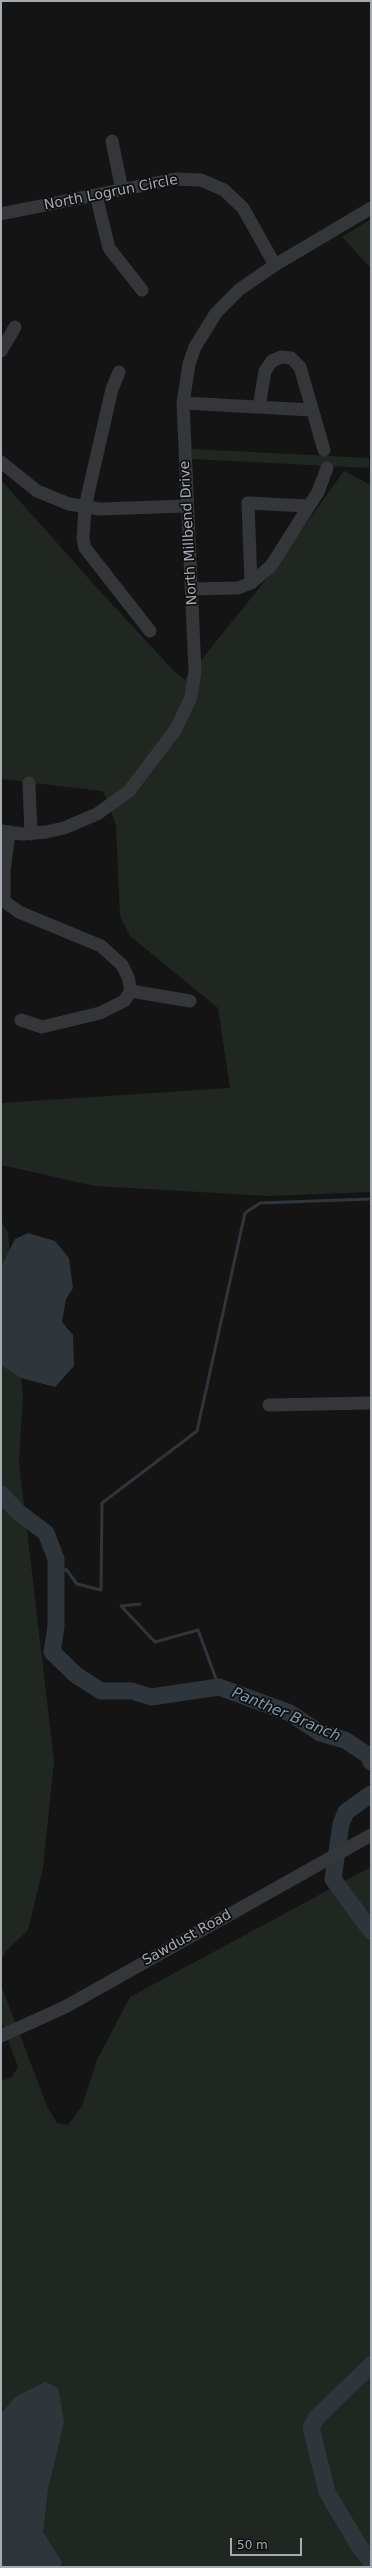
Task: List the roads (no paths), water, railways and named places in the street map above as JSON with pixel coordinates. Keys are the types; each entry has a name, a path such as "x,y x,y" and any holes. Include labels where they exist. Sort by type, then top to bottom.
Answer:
{"street":[{"path":"112,141 122,190"},
{"name":"North Logrun Circle","path":"1,214 175,179 202,180 213,184 234,198 243,208 275,265"},
{"path":"96,195 109,248 142,290"},
{"name":"North Millbend Drive","path":"5,832 31,834 64,828 97,814 110,806 129,790 168,742 185,713 194,685 195,671 183,403 189,364 204,330 226,301 275,265 371,208"},
{"path":"1,351 15,328"},
{"path":"259,407 265,371 272,360 281,357 291,358 300,367 311,410 324,450"},
{"path":"119,372 108,405 85,507 83,539 86,548 150,631"},
{"path":"183,403 311,410"},
{"path":"1,462 37,491 69,504 85,507 119,509 187,506"},
{"path":"192,589 238,588 251,583 271,566 318,492 327,468"},
{"path":"251,583 248,502 308,506"},
{"path":"30,783 31,834"},
{"path":"5,832 3,900 19,912 101,946 122,965 128,978 131,991 124,1001 100,1013 42,1027 21,1020"},
{"path":"131,991 190,1001"},
{"path":"269,1405 371,1403"},
{"name":"Sawdust Road","path":"1,2036 66,2007 316,1867 368,1836"}],"waterway":[{"path":"58,1575 66,1569 77,1584 101,1590 102,1503 197,1431 245,1213 260,1203 371,1199"},
{"name":"Panther Branch","path":"1,1494 18,1512 46,1533 56,1559 56,1627 52,1652 76,1675 101,1691 132,1691 151,1697 219,1687 290,1713 320,1733 345,1740 369,1756 371,1762"},
{"path":"140,1604 121,1606 155,1642 198,1630 219,1687"},
{"name":"Panther Branch","path":"371,1794 346,1812 341,1824 333,1879 371,1931"},
{"name":"Panther Branch","path":"371,2365 317,2417 311,2428 327,2492 359,2546 371,2561"}]}
